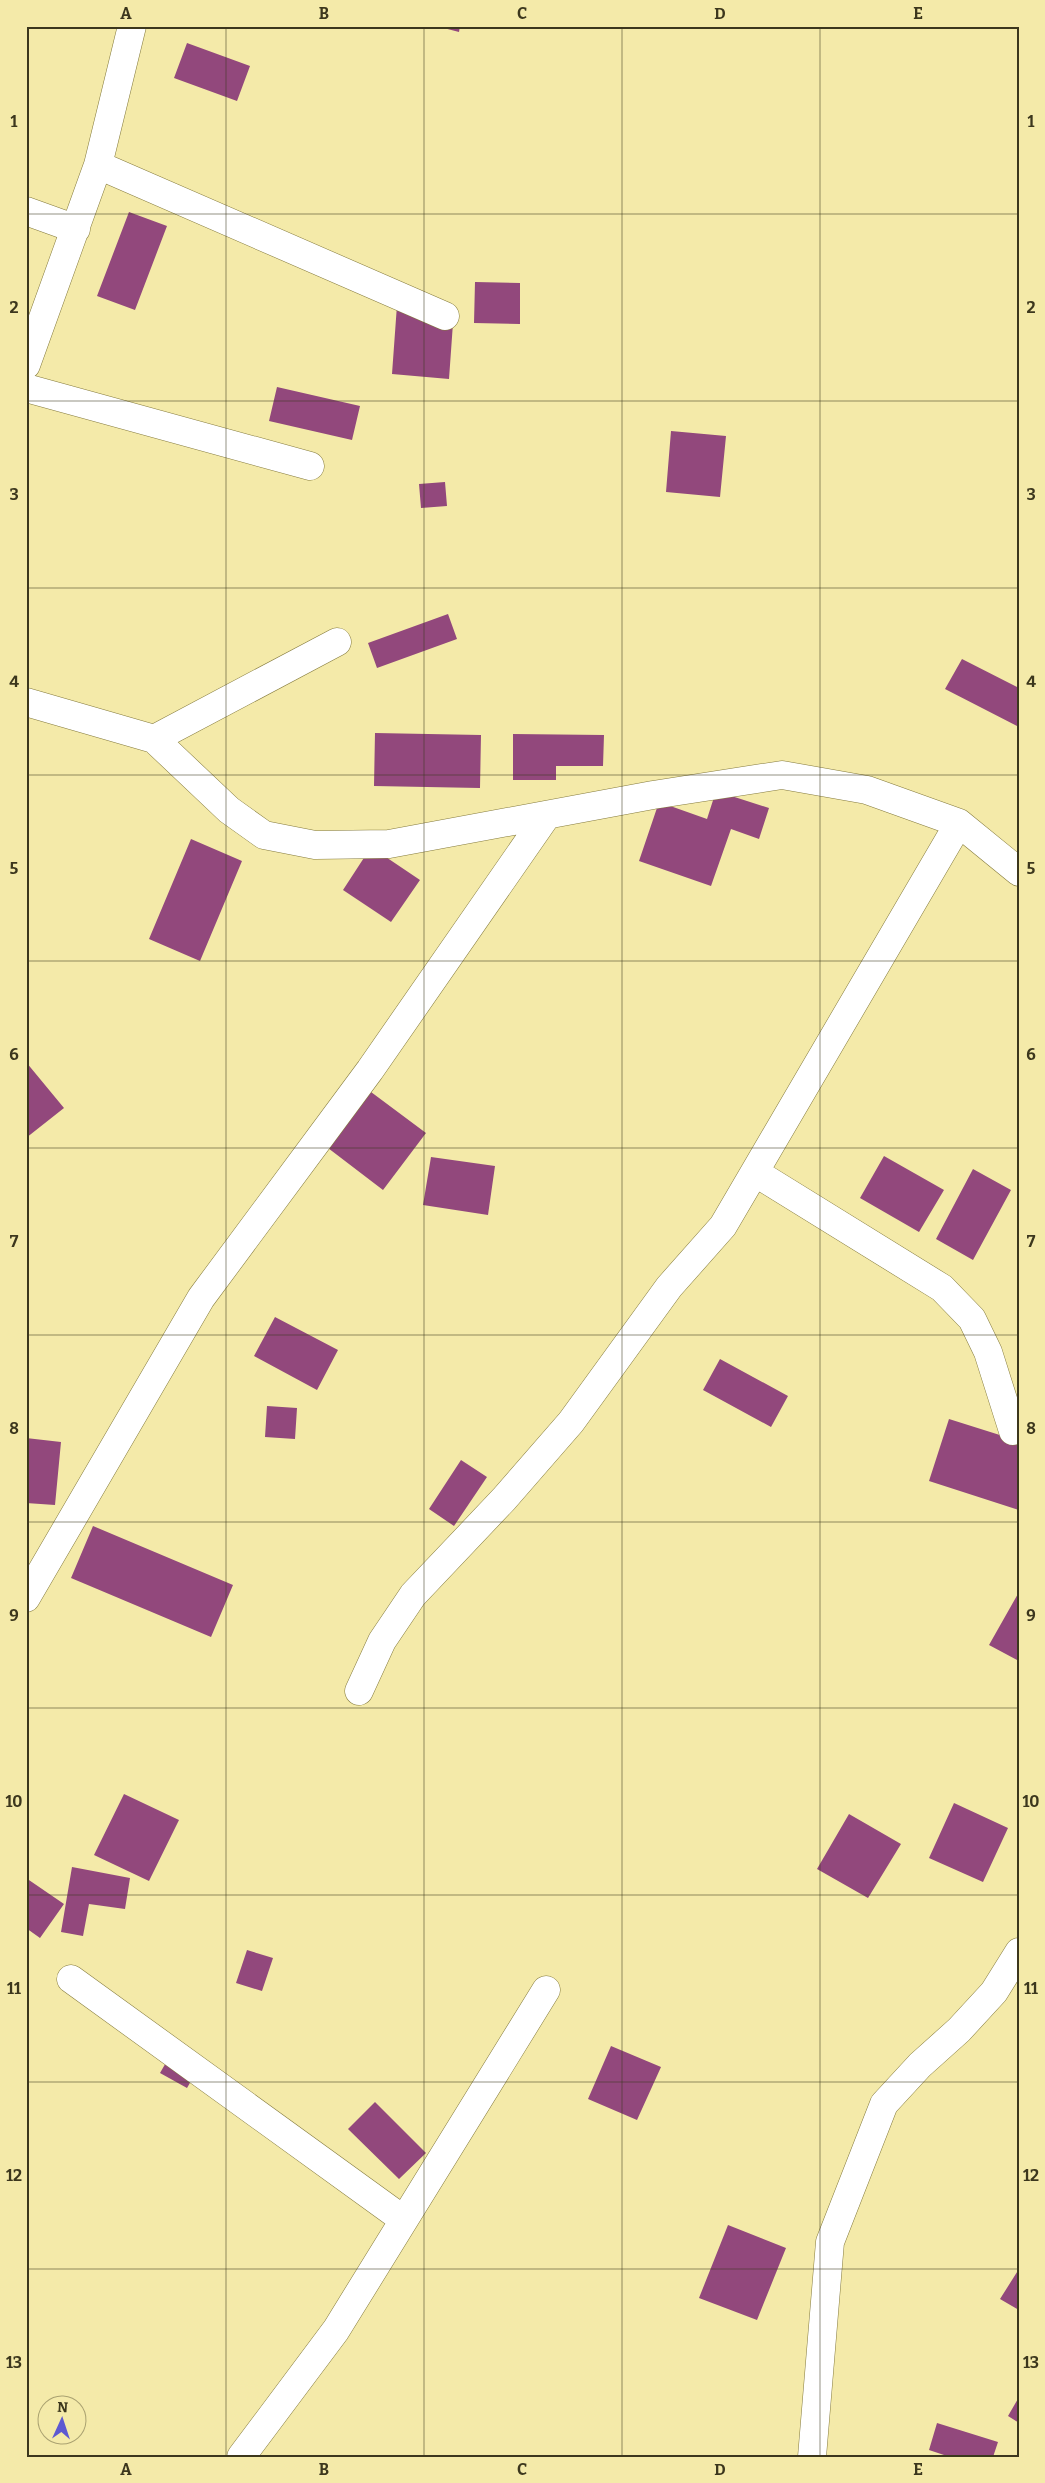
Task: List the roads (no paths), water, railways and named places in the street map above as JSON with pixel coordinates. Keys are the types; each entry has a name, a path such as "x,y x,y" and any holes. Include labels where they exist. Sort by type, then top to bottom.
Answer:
{"street":[{"path":"26,365 98,165 132,26"},
{"path":"98,165 445,316"},
{"path":"26,211 76,229"},
{"path":"26,388 310,466"},
{"path":"154,739 338,642"},
{"path":"26,702 154,739 229,810 264,835 315,845 389,844 653,795 782,775 867,790 959,823 1019,872"},
{"path":"26,1598 201,1298 370,1070 547,815"},
{"path":"359,1691 382,1641 413,1596 504,1499 571,1422 669,1287 723,1226 756,1173 788,1112 959,823"},
{"path":"756,1173 942,1288 972,1319 988,1352 1013,1432"},
{"path":"812,2457 830,2242 884,2104 920,2065 959,2030 994,1992 1019,1952"},
{"path":"72,1979 404,2220"},
{"path":"241,2457 336,2330 546,1990"}]}
